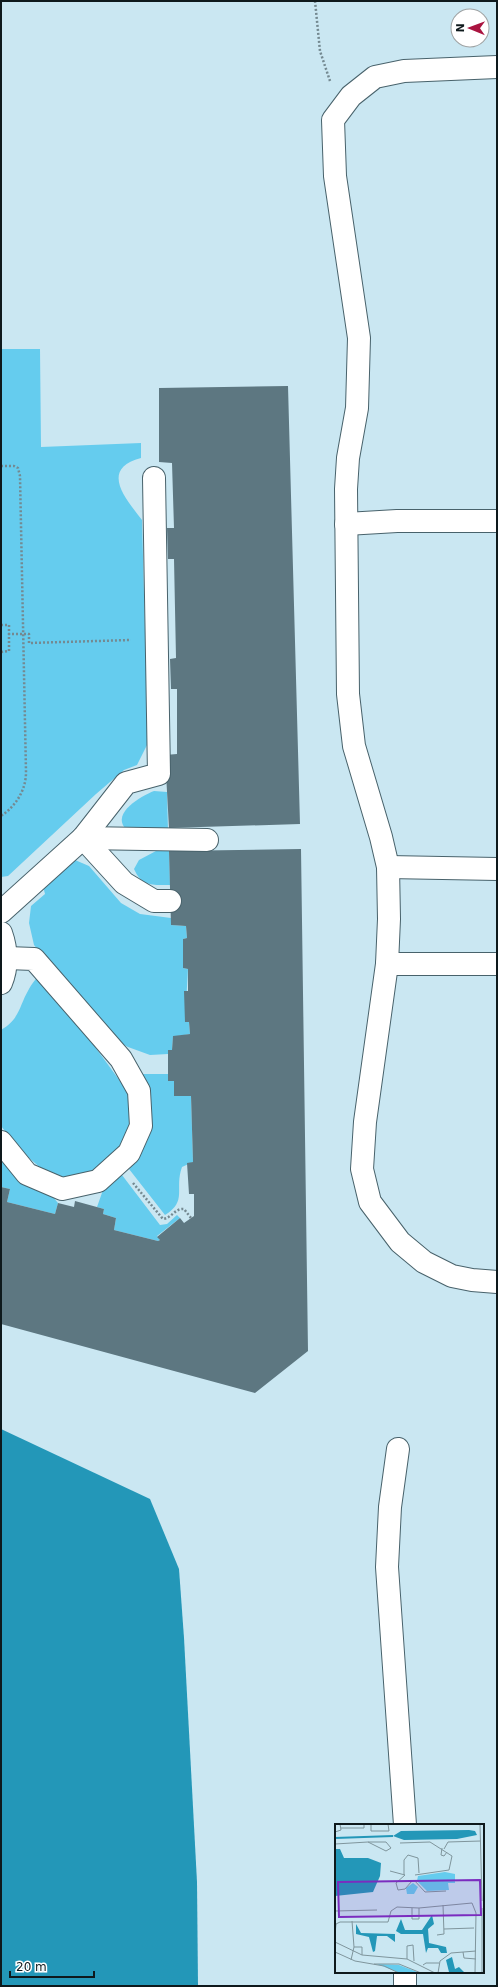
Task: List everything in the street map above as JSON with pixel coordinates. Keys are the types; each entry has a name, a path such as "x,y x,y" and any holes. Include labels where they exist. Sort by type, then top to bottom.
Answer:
{"street":[{"path":"497,67 404,71 375,78 351,96 333,120 335,176 359,338 357,408 348,458 346,489 348,694 353,738 388,867 389,919 386,964 364,1130 362,1168 370,1202 400,1242 424,1262 452,1276 472,1280 497,1282"},
{"path":"1,912 83,838 126,783 160,774 154,478"},
{"path":"346,524 398,521 497,521"},
{"path":"83,838 208,840"},
{"path":"83,838 124,883 154,901 170,901"},
{"path":"388,867 497,868"},
{"path":"1,933 7,958 5,974 1,983"},
{"path":"1,1142 27,1174 62,1189 98,1181 129,1153 141,1126 139,1091 121,1059 34,959 7,958"},
{"path":"386,964 497,964"},
{"path":"398,1449 390,1508 387,1567 405,1824"},
{"path":"405,1973 405,1986"}],"path":[{"path":"315,1 320,51 340,110"},
{"path":"1,466 14,466 18,468 20,476 26,778 19,798 10,810 1,816"},
{"path":"1,625 9,625 9,651 1,652"},
{"path":"8,634 29,634 29,643 138,640"},
{"path":"117,1164 163,1219 168,1219 181,1208 184,1208 191,1218"}],"shaded area":[{"path":"1,349 40,349 41,447 141,443 141,458 128,463 121,469 119,477 120,485 124,494 142,520 148,743 137,765 124,770 8,876 1,877"},
{"path":"154,791 167,792 168,831 125,828 122,822 122,817 125,811 136,801"},
{"path":"156,851 169,851 170,885 153,885 144,882 137,875 134,869 139,860"},
{"path":"75,860 89,866 121,903 140,914 171,918 171,925 186,926 187,938 183,939 183,968 188,969 185,1022 189,1022 190,1034 173,1037 172,1050 168,1051 168,1054 150,1055 128,1047 106,1035 34,945 29,923 31,906 45,894 43,886"},
{"path":"38,976 90,1040 128,1092 131,1105 130,1132 124,1144 91,1173 64,1178 50,1176 21,1151 1,1126 1,1030 16,1017 30,987"},
{"path":"139,1074 168,1074 174,1081 174,1096 191,1096 193,1162 182,1167 179,1182 179,1194 176,1205 165,1215 129,1169 145,1146 152,1123 152,1112 149,1100"},
{"path":"1,1156 48,1191 58,1203 55,1214 7,1202 10,1189 1,1187"},
{"path":"122,1175 160,1225 167,1224 177,1215 180,1218 157,1236 160,1240 158,1241 114,1230 116,1218 103,1214 104,1209 97,1207 103,1190"},
{"path":"1,1429 150,1499 179,1569 197,1882 198,1986 1,1986"}],"building":[{"path":"288,386 300,824 169,828 165,755 177,754 177,689 171,689 170,659 176,658 174,559 168,559 167,528 174,528 172,463 159,462 159,388"},
{"path":"301,849 308,1351 255,1393 1,1324 1,1187 10,1189 7,1202 55,1214 58,1203 74,1207 75,1201 104,1209 103,1214 116,1218 114,1230 158,1241 160,1240 157,1237 180,1218 184,1223 194,1216 194,1194 189,1194 187,1163 193,1162 191,1096 174,1096 174,1081 168,1081 168,1050 172,1050 173,1036 190,1034 189,1022 185,1022 184,991 188,991 188,969 183,968 183,939 187,938 186,926 171,925 169,851"}]}
